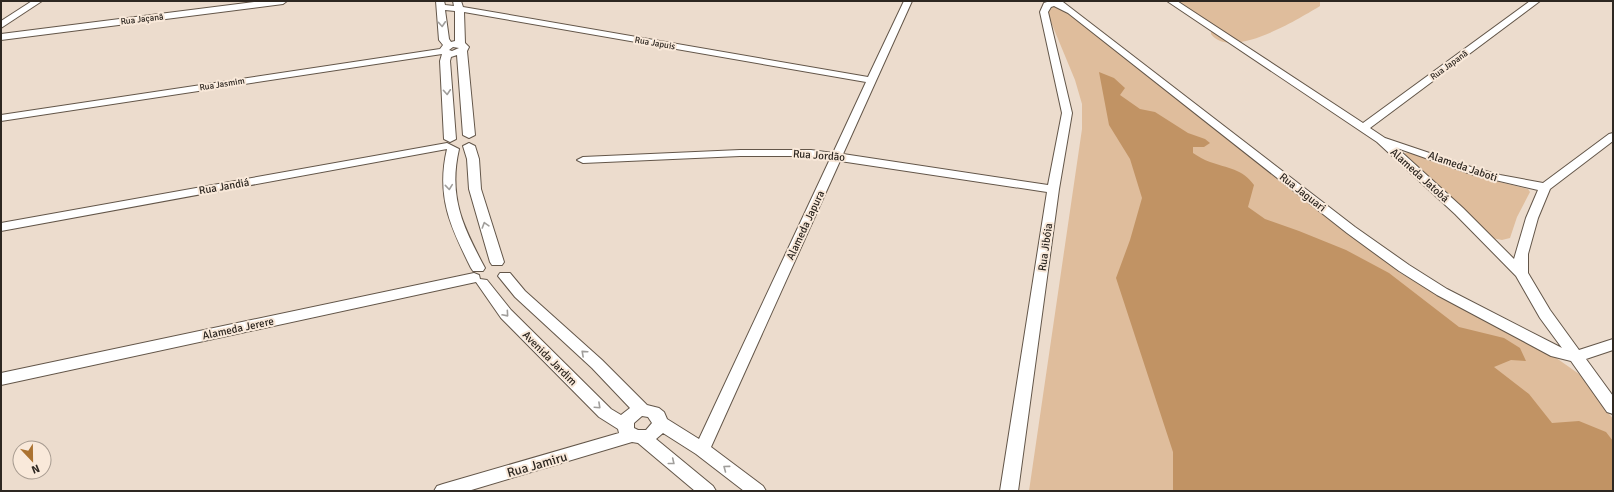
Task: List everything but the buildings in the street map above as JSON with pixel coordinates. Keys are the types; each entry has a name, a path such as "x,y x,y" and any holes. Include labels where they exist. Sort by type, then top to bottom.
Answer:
{"street":[{"path":"1,25 38,1"},
{"name":"Rua Jaçanã","path":"1,37 283,1"},
{"name":"Alameda Japura","path":"702,449 870,80 908,1"},
{"name":"Alameda Jatobá","path":"1171,1 1362,129 1381,140 1459,211 1521,273 1545,314 1612,405"},
{"name":"Rua Japanã","path":"1362,129 1536,1"},
{"name":"Rua Jaguari","path":"1047,5 1058,2 1066,7 1352,230 1404,268 1442,292 1536,342 1556,352 1577,357"},
{"name":"Rua Japuis","path":"440,4 458,5 870,80"},
{"name":"Avenida Jardim","path":"440,4 446,50 445,61 450,144 448,175 451,201 459,231 478,276 506,314 605,413 632,432 707,491"},
{"path":"458,5 469,141 473,159 474,189 497,262"},
{"name":"Rua Jibóia","path":"1009,491 1053,189 1068,113 1044,12 1047,5"},
{"name":"Rua Jasmim","path":"1,118 461,47"},
{"name":"Rua Jandiá","path":"1,227 450,144 460,135 469,141"},
{"path":"1521,273 1520,254 1532,218 1545,187 1613,136"},
{"name":"Alameda Jaboti","path":"1381,140 1402,145 1455,166 1488,176 1545,187"},
{"name":"Rua Jordão","path":"583,160 740,153 811,153 1053,189"},
{"path":"497,262 506,267 507,271 505,276 490,283 478,276 483,265 497,262"},
{"name":"Alameda Jerere","path":"1,379 478,276"},
{"path":"505,276 520,294 597,364 642,410"},
{"path":"1577,357 1613,344"},
{"path":"642,410 655,413 659,417 660,423 654,433 632,432 627,418 634,412 642,410"},
{"path":"660,423 702,449 757,491"},
{"name":"Rua Jamiru","path":"442,491 632,432"}],"shaded area":[{"path":"1168,1 1320,1 1320,6 1266,35 1234,43 1221,41 1211,34 1211,25"},
{"path":"1053,5 1060,6 1159,81 1400,273 1552,355 1579,374 1613,419 1613,491 1029,491 1082,129 1082,104 1075,80 1046,10"},
{"path":"1099,72 1114,78 1125,88 1120,95 1140,109 1155,112 1188,133 1205,139 1210,143 1204,147 1193,147 1193,153 1208,161 1240,172 1250,180 1254,185 1248,207 1265,219 1346,250 1389,273 1459,327 1504,338 1520,348 1526,361 1511,360 1494,367 1529,394 1552,423 1579,421 1606,432 1613,441 1613,491 1173,491 1173,452 1116,278 1130,240 1142,198 1130,159 1109,125"},
{"path":"1411,152 1475,176 1528,189 1530,192 1517,217 1510,238 1502,240 1492,238 1403,157 1405,153"}]}
